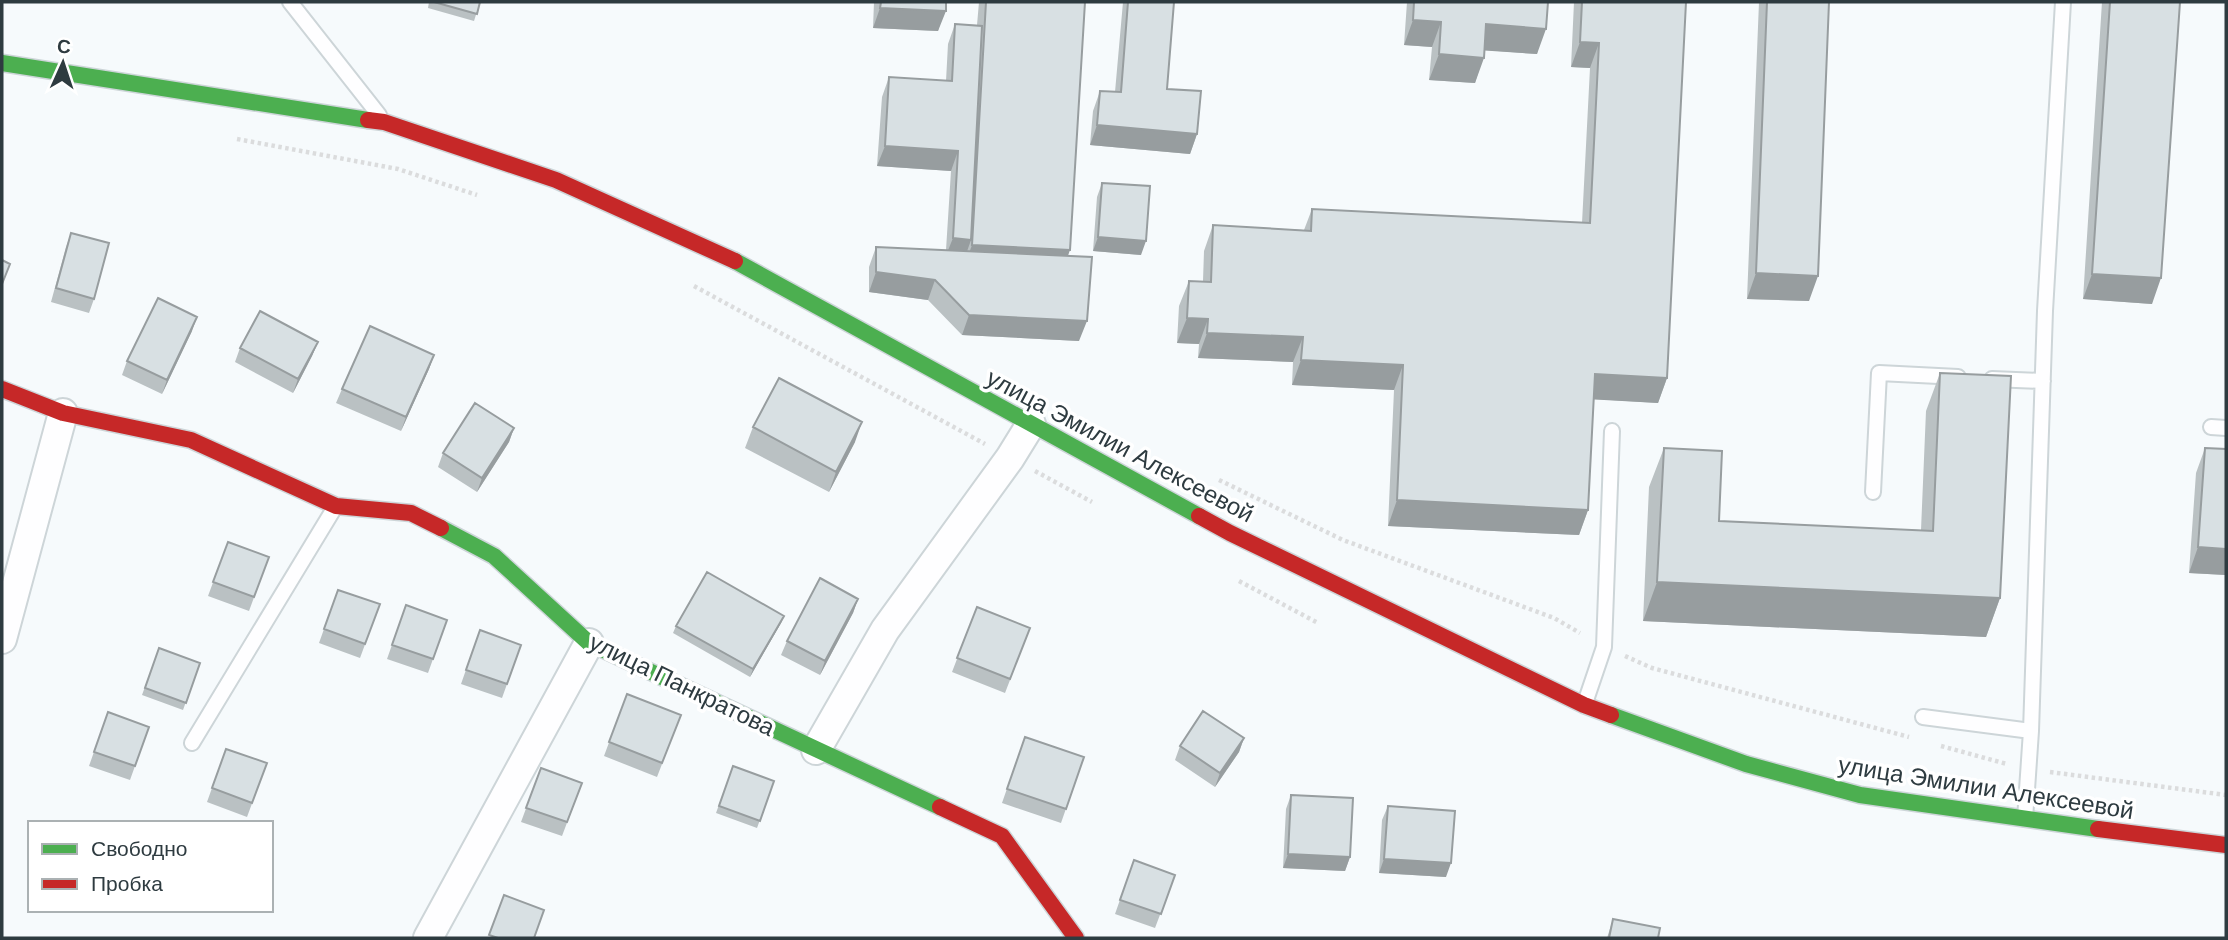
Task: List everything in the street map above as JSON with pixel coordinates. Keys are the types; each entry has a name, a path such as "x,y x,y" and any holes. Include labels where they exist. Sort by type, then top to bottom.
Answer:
{"street":[{"name":"улица Эмилии Алексеевой","path":"2,63 384,122 556,180 743,265 1230,533 1584,705 1746,764 1860,795 2024,820 2226,845"},
{"name":"улица Панкратова","path":"2,389 63,414 191,440 336,506 411,513 494,556 589,643 1002,836 1076,938"},
{"path":"2,639 63,414"},
{"path":"816,750 885,630 1010,458 1031,424"},
{"path":"428,938 589,643"}],"lane":[{"path":"290,2 384,122"},
{"path":"2024,820 2031,731 2046,298 2063,2"},
{"path":"1873,492 1879,373 2043,382"},
{"path":"2211,427 2226,428"},
{"path":"1584,705 1604,647 1612,431"},
{"path":"192,743 336,506"},
{"path":"1923,717 2031,731"}],"path":[{"path":"233,138 398,169 488,198"},
{"path":"685,281 1093,502"},
{"path":"1219,480 1343,540 1554,618 1604,647 1652,668 1921,741"},
{"path":"1234,578 1318,623"},
{"path":"1934,744 2028,769 2226,795"}],"building":[{"path":"434,2 480,2 477,14"},
{"path":"881,2 946,2 946,11 880,8"},
{"path":"986,2 1085,2 1070,250 972,245"},
{"path":"1128,2 1174,2 1167,89 1201,91 1197,134 1097,125 1100,91 1121,92"},
{"path":"1414,2 1548,2 1546,29 1486,24 1484,58 1439,54 1441,22 1413,20"},
{"path":"1582,2 1686,2 1667,378 1595,374 1588,510 1397,500 1403,365 1301,360 1303,337 1207,333 1208,319 1187,318 1189,281 1211,282 1213,225 1311,231 1312,209 1590,223 1599,43 1580,42"},
{"path":"1767,2 1829,2 1818,276 1756,273"},
{"path":"2110,2 2180,2 2161,278 2092,274"},
{"path":"955,24 982,26 971,240 953,238 958,151 885,146 889,77 952,81"},
{"path":"1102,183 1150,186 1146,241 1098,237"},
{"path":"71,233 109,243 94,299 56,288"},
{"path":"876,247 1092,257 1087,321 969,315 935,280 876,272"},
{"path":"2,260 10,264 2,284"},
{"path":"158,298 197,317 167,380 127,361"},
{"path":"260,311 318,342 298,379 240,348"},
{"path":"370,326 434,355 406,417 342,389"},
{"path":"1940,373 2011,376 2000,598 1657,582 1664,448 1722,451 1719,521 1933,531"},
{"path":"779,378 862,422 836,472 753,427"},
{"path":"475,403 514,428 482,478 443,453"},
{"path":"2205,448 2226,449 2226,549 2198,547"},
{"path":"228,542 269,557 254,597 213,582"},
{"path":"707,572 784,616 753,669 676,626"},
{"path":"820,578 858,599 825,661 787,641"},
{"path":"338,590 380,604 365,644 324,629"},
{"path":"406,605 447,620 433,659 392,645"},
{"path":"977,607 1030,628 1010,679 957,658"},
{"path":"480,630 521,645 507,684 466,670"},
{"path":"159,648 200,663 186,703 145,688"},
{"path":"627,694 681,715 662,763 609,742"},
{"path":"1203,711 1244,738 1220,773 1180,746"},
{"path":"108,712 149,727 135,766 94,752"},
{"path":"1025,737 1084,757 1066,809 1007,789"},
{"path":"226,749 267,763 252,803 212,788"},
{"path":"733,766 774,781 760,821 719,806"},
{"path":"541,768 582,783 567,822 526,808"},
{"path":"1291,795 1353,798 1350,857 1288,854"},
{"path":"1388,806 1455,811 1451,863 1384,859"},
{"path":"1134,860 1175,875 1161,914 1120,900"},
{"path":"504,895 544,910 534,938 498,938 489,935"},
{"path":"1613,919 1660,928 1658,938 1609,938"}],"traffic: fast":[{"path":"2,63 368,120"},
{"path":"735,261 1199,516"},
{"path":"441,528 494,556 589,643 940,807"},
{"path":"1611,715 1746,764 1860,795 2098,829"}],"traffic: jam":[{"path":"368,120 384,122 556,180 735,261"},
{"path":"2,389 63,413 191,440 336,506 411,513 441,528"},
{"path":"1199,516 1584,705 1611,715"},
{"path":"940,807 1002,836 1076,938"},
{"path":"2098,829 2226,845"}]}
